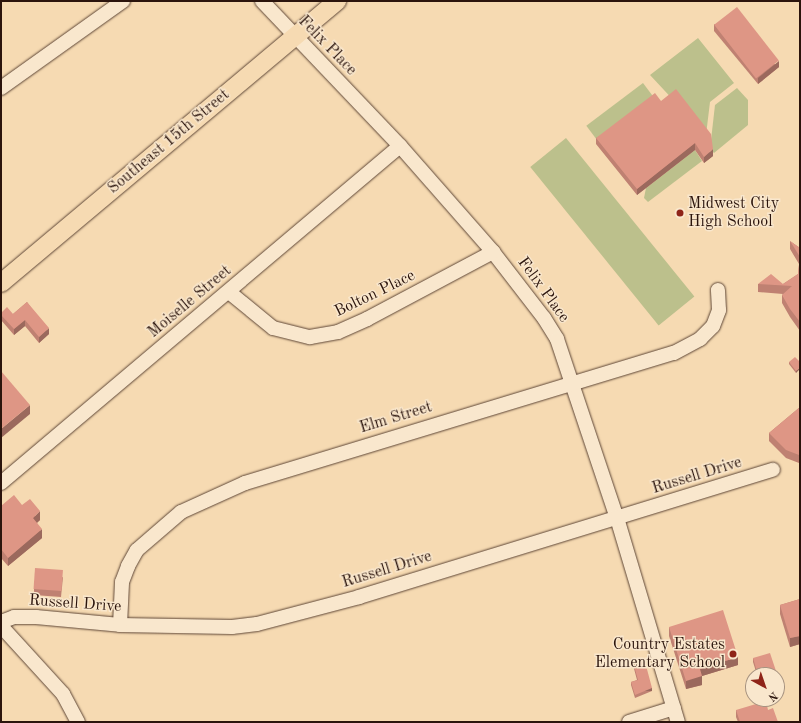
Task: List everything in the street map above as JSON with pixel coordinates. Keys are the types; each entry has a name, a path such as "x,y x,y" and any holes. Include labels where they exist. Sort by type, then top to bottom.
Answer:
{"main road":[{"name":"Southeast 15th Street","path":"1,283 336,1"}],"street":[{"path":"1,88 123,1"},
{"name":"Felix Place","path":"262,1 294,37 400,146 493,252 544,318 571,381 617,518 678,722"},
{"name":"Moiselle Street","path":"1,483 229,292 400,146"},
{"name":"Bolton Place","path":"229,292 273,328 310,337 338,332 367,319 493,252"},
{"name":"Elm Street","path":"120,625 122,582 128,566 137,550 181,512 245,483 571,381 688,347 713,326 719,310 718,290"},
{"name":"Russell Drive","path":"1,622 14,617 36,617 120,625 232,627 284,618 773,470"},
{"path":"1,626 58,689 78,722"},
{"path":"629,722 674,708"}],"green space":[{"path":"698,38 734,83 710,102 706,135 650,75"},
{"path":"643,83 655,99 598,142 586,126"},
{"path":"737,88 748,100 748,125 714,153 710,149 715,105"},
{"path":"566,138 694,297 659,325 530,167"},
{"path":"695,150 702,161 648,202 644,198 646,188"}],"building":[{"path":"737,7 779,61 756,78 714,25"},
{"path":"676,89 711,134 713,149 704,157 695,143 637,189 596,138 655,93 661,101"},
{"path":"790,241 800,248 800,257"},
{"path":"800,257 800,322 782,295 792,286 758,284 771,274 783,284 798,274"},
{"path":"27,302 49,328 39,337 25,320 14,329 1,315 7,307 13,314"},
{"path":"795,357 800,362 800,367 796,371 789,362"},
{"path":"1,371 30,405 1,429"},
{"path":"800,407 800,456 786,450 769,433"},
{"path":"14,495 22,505 30,499 40,511 33,518 42,529 8,558 1,549 1,506"},
{"path":"35,568 63,570 61,591 34,589"},
{"path":"800,599 800,636 790,638 780,605"},
{"path":"723,610 738,657 700,669 702,676 686,681 669,627"},
{"path":"770,653 775,667 756,667 753,658"},
{"path":"644,658 652,688 635,695 631,682 638,680 633,662"},
{"name":"Country Estates Elementary School","path":"746,707 767,707 768,710 773,708 778,722 740,722 736,710"}],"place":[{"name":"Midwest City High School","path":"680,213"},
{"name":"Country Estates Elementary School","path":"733,654"}]}
